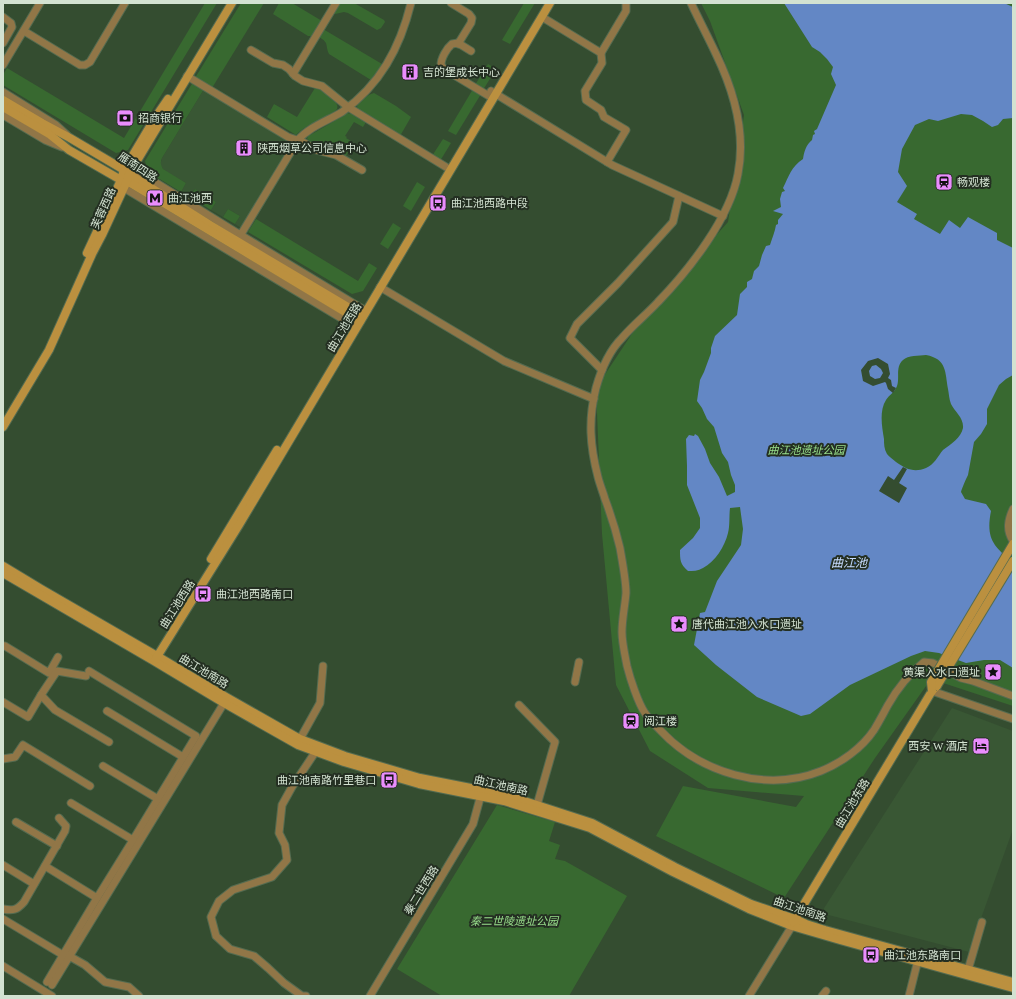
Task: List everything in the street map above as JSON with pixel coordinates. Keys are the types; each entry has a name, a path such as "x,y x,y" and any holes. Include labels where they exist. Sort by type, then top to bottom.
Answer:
{"main road":[{"name":"芙蓉西路","path":"3,417 46,347 107,209 158,114 226,3"},
{"name":"芙蓉西路","path":"3,427 49,350 102,235 125,176 232,3"},
{"name":"曲江池西路","path":"359,318 380,287 544,3"},
{"name":"曲江池西路","path":"154,657 239,525 446,167 550,3"},
{"name":"雁南四路","path":"3,100 70,138 125,176 359,318"},
{"name":"雁南四路","path":"3,107 49,134 69,150 125,176 239,238 359,318"},
{"name":"曲江池东路","path":"935,688 931,682 1013,544"},
{"name":"曲江池东路","path":"793,922 1013,561"},
{"name":"曲江池南路","path":"3,566 154,657 224,703 298,744 344,762 419,784 481,794 506,795 592,823 675,867 751,904 793,922"},
{"name":"曲江池南路","path":"3,573 300,739 345,756 481,794 590,828 672,872 749,909 1013,988"},
{"name":"曲江池南路","path":"919,959 1013,982"}],"street":[{"path":"3,65 40,3"},
{"path":"24,31 80,65 85,65 90,62 126,3"},
{"path":"293,74 336,3"},
{"path":"239,238 298,140 306,132 348,107 370,88 384,70 398,43 411,3"},
{"path":"451,3 469,14 472,18 471,23 458,44"},
{"path":"607,162 626,130 604,117 601,110 586,100 585,91 602,63 601,53 626,11 626,3"},
{"path":"691,3 717,55 738,117 741,156 738,176 734,192 723,216 700,251 678,281 650,311 619,340 609,356 602,370 596,388 591,418 590,438 598,479 615,528 620,548 626,590 622,633 628,670 640,702 646,714 668,738 688,754 707,765 726,772 750,778 774,781 802,777 820,771 849,755 873,732 890,701 902,684 913,670 924,662 933,663 960,678 973,681 1013,696"},
{"path":"3,17 11,23 12,27 3,44"},
{"path":"542,17 601,53"},
{"path":"471,51 458,44 454,43 450,45 441,62 442,67 492,94 612,165 723,216"},
{"path":"251,50 273,63 283,65 303,81 322,86 348,107 446,167"},
{"path":"187,76 288,137 303,142 316,150 336,155 362,170"},
{"path":"3,92 56,125 70,138"},
{"path":"3,115 45,140 69,150"},
{"path":"602,370 570,338 577,324 618,283 673,222 679,196"},
{"path":"380,287 504,362 594,400"},
{"path":"1013,509 1009,518 1008,528 1013,541"},
{"path":"6,646 49,673 58,657"},
{"path":"575,682 579,662"},
{"path":"300,739 320,703 323,666"},
{"path":"3,702 28,717 57,671 87,674 196,736 97,898 66,956"},
{"path":"935,688 1013,719"},
{"path":"41,695 55,710 108,742"},
{"path":"49,984 224,703"},
{"path":"519,705 555,742 537,805"},
{"path":"107,711 183,757"},
{"path":"3,759 15,757 23,745 90,786"},
{"path":"306,996 302,996 284,983 254,956 230,949 216,936 211,917 220,901 233,890 272,877 287,860 285,845 279,833 282,805 316,751"},
{"path":"103,766 158,799"},
{"name":"秦二世西路","path":"370,996 473,824 481,794"},
{"path":"71,803 133,840"},
{"path":"3,909 11,911 18,908 24,902 65,831 66,826 58,818"},
{"path":"16,822 57,846"},
{"path":"3,865 34,884"},
{"path":"45,866 97,898"},
{"path":"3,919 66,956 85,965 105,982 128,987 139,996"},
{"path":"749,996 793,922"},
{"path":"968,970 982,922"},
{"path":"909,996 919,959"},
{"path":"3,966 52,996"}],"shaded area":[{"path":"204,89 294,138 241,228 235,224 240,216 228,209 223,217 211,210 216,202 195,189 190,197 181,192 186,183 167,172 161,166 162,158"},
{"path":"952,708 1013,731 1013,829 969,952 821,913"}],"green space":[{"path":"205,3 217,3 128,150 116,153 3,85 3,75 7,68 124,138"},
{"path":"241,3 264,3 212,88 195,78"},
{"path":"279,3 292,3 322,21 313,36 308,36 273,14"},
{"path":"338,3 354,3 385,22 381,28 377,30 348,13 344,12 335,14 333,12"},
{"path":"524,3 535,3 510,44 502,40"},
{"name":"曲江池遗址公园","path":"701,3 1013,3 1013,706 931,679 875,758 784,898 656,836 683,786 796,807 804,796 708,788 650,751 616,685 602,534 596,388 643,317 728,222 744,115 710,21"},
{"path":"323,29 382,64 371,80 329,54 326,43 320,38"},
{"path":"488,64 496,69 483,90 475,85"},
{"path":"193,82 204,89 161,161 163,169 186,183 181,192 148,172 145,161"},
{"path":"315,88 323,91 336,103 337,109 335,111 305,128 296,135 267,117 274,104 297,117"},
{"path":"473,89 481,94 456,135 448,131"},
{"path":"374,93 411,117 400,136 358,110 357,106 360,102 367,96"},
{"path":"347,113 352,114 366,122 363,127 354,122 345,136 351,141 350,143 352,145 346,156 336,151 319,147 307,139 308,136"},
{"path":"443,139 451,143 440,161 432,156"},
{"path":"417,182 425,187 411,211 403,206"},
{"path":"195,189 216,202 211,210 190,197"},
{"path":"228,209 240,216 235,224 223,217"},
{"path":"256,219 358,281 369,263 377,268 363,291 352,294 248,232"},
{"path":"393,223 401,228 388,249 380,244"},
{"name":"秦二世陵遗址公园","path":"497,805 555,822 549,841 560,845 555,859 565,861 627,896 569,996 442,996 397,969"}],"water":[{"name":"曲江池","path":"784,3 1004,3 1013,7 1013,118 1003,119 998,125 992,127 972,115 961,114 938,121 929,119 915,125 902,149 898,172 907,186 897,202 917,214 914,219 940,234 949,220 960,228 968,217 997,233 997,240 1013,248 1013,375 999,385 987,409 987,424 974,442 968,475 961,492 965,499 986,504 991,511 989,528 992,540 995,546 1013,562 1013,668 1000,660 984,660 966,663 939,653 925,651 911,656 850,685 810,714 801,716 757,697 716,665 694,645 700,613 705,612 717,581 741,545 743,529 740,507 730,508 727,538 712,562 699,570 688,571 681,562 680,550 693,538 700,528 700,518 687,485 686,439 689,435 694,436 695,434 698,436 727,496 735,492 735,485 728,462 722,453 714,427 707,419 697,401 700,380 711,353 715,336 737,315 740,294 747,287 747,282 752,279 754,271 759,266 766,246 770,245 776,225 778,224 778,220 783,214 773,211 781,207 780,199 782,192 785,191 783,188 793,169 803,159 808,144 815,134 814,131 817,129 836,85 831,74 833,67 820,52 812,47","holes":["926,355 933,357 944,367 950,402 961,418 963,428 958,438 943,450 931,465 918,470 910,470 896,462 886,452 884,446 882,409 886,400 897,386 898,369 903,360 914,356"]}],"pier":[{"path":"878,358 888,364 890,374 888,378 891,380 892,386 896,388 893,393 888,389 885,382 873,386 863,381 861,370 868,361","holes":["876,365 883,373 880,378 875,379 870,376 869,371 872,366"]},
{"path":"903,467 907,469 899,483 907,488 899,503 879,491 888,476 894,480"}],"place":[{"name":"吉的堡成长中心","path":"410,72"},
{"name":"招商银行","path":"125,118"},
{"name":"陕西烟草公司信息中心","path":"244,148"},
{"name":"畅观楼","path":"944,182"},
{"name":"曲江池西","path":"155,198"},
{"name":"曲江池西路中段","path":"438,203"},
{"name":"曲江池西路南口","path":"203,594"},
{"name":"唐代曲江池入水口遗址","path":"679,624"},
{"name":"黄渠入水口遗址","path":"993,672"},
{"name":"阅江楼","path":"631,721"},
{"name":"西安 W 酒店","path":"981,746"},
{"name":"曲江池南路竹里巷口","path":"389,780"},
{"name":"曲江池东路南口","path":"871,955"}]}
